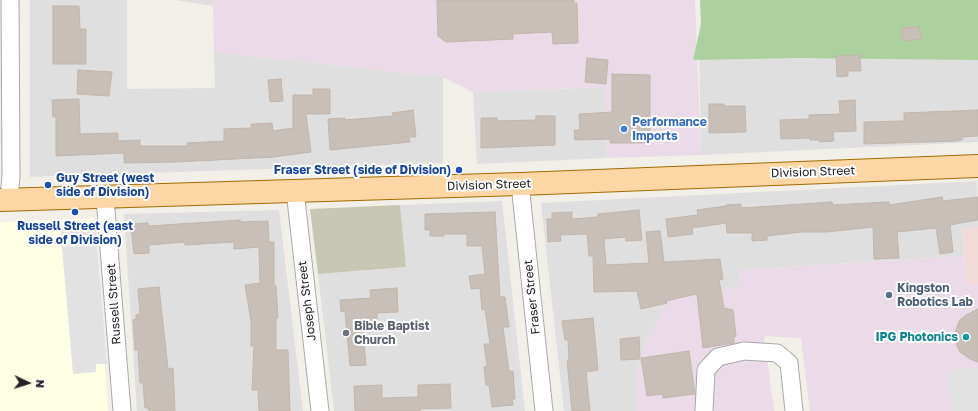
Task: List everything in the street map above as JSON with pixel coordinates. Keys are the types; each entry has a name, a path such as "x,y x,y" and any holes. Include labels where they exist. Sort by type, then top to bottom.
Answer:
{"main road":[{"name":"Division Street","path":"5,200 520,184 978,166"}],"street":[{"path":"5,200 11,176 10,0"},
{"name":"Fraser Street","path":"520,184 544,411"},
{"name":"Joseph Street","path":"295,191 320,411"},
{"name":"Russell Street","path":"105,198 122,411"},
{"path":"704,411 706,370 718,357 744,351 777,353 789,363 794,411"}],"shaded area":[{"path":"30,0 127,0 127,89 215,88 214,52 443,77 443,163 30,177"},
{"path":"175,0 213,0 213,6"},
{"path":"213,0 695,0 701,155 607,158 604,87 473,92 442,77 214,52"},
{"path":"978,34 978,142 701,155 699,43"},
{"path":"604,87 607,158 477,164 473,92"},
{"path":"977,181 978,227 962,229 964,256 739,270 740,286 670,300 646,340 636,372 637,411 564,411 541,203"},
{"path":"502,201 525,411 334,411 318,274 406,267 400,205"},
{"path":"400,205 406,267 318,274 310,209"},
{"path":"279,210 303,411 137,411 124,214"},
{"path":"94,218 108,411 0,411 0,222"},
{"path":"95,223 107,364 96,364 96,372 73,374 60,225"},
{"path":"978,227 978,284 967,285 962,229"},
{"path":"964,256 967,285 978,284 978,411 810,411 801,338 764,336 774,411 637,411 636,372 646,340 670,300 740,286 739,270"},
{"path":"978,368 978,411 951,411 948,370"}],"green space":[{"path":"700,0 978,0 978,60 799,58 693,60 701,24"}],"building":[{"path":"437,0 574,0 574,3 577,3 578,43 553,44 552,32 513,34 513,39 446,42 438,36"},
{"path":"53,6 79,6 80,29 86,29 86,64 53,64"},
{"path":"919,27 921,39 903,41 902,28"},
{"path":"860,55 861,71 848,71 848,76 837,77 836,56"},
{"path":"587,58 608,60 606,84 585,82"},
{"path":"78,70 112,72 109,96 77,94"},
{"path":"612,74 650,75 650,143 610,143 610,139 575,140 574,130 580,130 579,114 612,112"},
{"path":"281,79 283,101 270,102 268,80"},
{"path":"313,89 330,89 330,114 306,114 311,152 274,157 124,163 124,153 56,156 56,117 53,117 52,100 79,99 80,134 118,133 118,141 140,140 140,146 187,146 187,143 224,141 224,129 251,128 251,124 272,123 273,131 293,128 293,95 313,95"},
{"path":"855,100 856,131 833,132 834,141 820,142 818,140 810,140 810,138 781,139 780,120 809,119 809,115 840,114 839,101"},
{"path":"709,104 745,106 746,132 709,133"},
{"path":"413,110 416,137 409,137 410,142 330,150 328,119 345,118 345,120 393,116 392,113"},
{"path":"978,110 978,136 962,137 962,140 956,141 864,144 864,122 904,121 904,113"},
{"path":"536,116 555,116 555,145 481,148 481,118 497,118 497,121 536,120"},
{"path":"942,197 943,201 978,197 978,220 950,225 953,252 940,254 936,228 897,232 899,258 874,259 873,227 767,236 767,240 752,241 752,233 727,233 726,223 692,228 693,234 668,237 666,219 698,215 697,210 726,205 741,204 741,208 832,202 833,205 889,202 889,205"},
{"path":"639,210 642,240 626,241 626,237 604,239 606,265 649,263 646,232 660,231 664,262 720,259 723,279 719,280 724,308 733,310 736,336 734,337 734,343 703,348 697,294 666,301 667,303 641,309 637,291 594,292 593,256 589,256 587,234 560,235 561,241 548,242 547,219 552,219 552,213 572,212 572,219 598,217 598,214"},
{"path":"495,212 500,297 505,297 509,327 503,327 509,371 513,371 515,399 512,399 513,405 492,407 489,385 486,385 484,367 487,366 484,344 490,344 485,309 482,310 480,288 471,289 469,276 485,274 482,246 467,246 467,234 444,234 444,236 430,236 430,230 425,230 425,214"},
{"path":"240,220 240,222 268,221 269,242 274,242 274,286 276,286 278,318 276,318 276,350 288,350 290,411 259,411 258,390 252,390 254,346 251,346 251,321 245,285 260,283 259,247 234,249 234,242 185,245 185,242 149,245 149,253 134,254 131,227 133,227 133,224 148,223 148,226"},
{"path":"159,287 168,369 173,368 175,411 149,411 149,408 145,408 143,383 140,383 138,350 135,350 133,320 136,319 136,315 140,314 138,289"},
{"path":"397,288 398,312 377,313 377,320 362,322 366,365 350,366 345,311 341,312 340,300 371,298 370,290"},
{"name":"IPG Photonics","path":"978,309 978,362 970,359 960,352 957,346 955,333 959,321 966,315"},
{"path":"593,318 598,370 586,372 590,411 572,411 567,361 569,360 568,340 565,340 562,321"},
{"path":"639,337 640,359 621,360 620,339"},
{"path":"689,351 695,394 663,398 663,394 647,396 641,358"},
{"path":"450,384 451,408 420,409 420,411 355,411 354,386 382,385 382,398 418,397 418,385"}],"place":[{"name":"Performance Imports","path":"624,129"},
{"name":"Fraser Street (side of Division)","path":"459,170"},
{"name":"Guy Street (west side of Division)","path":"48,185"},
{"name":"Russell Street (east side of Division)","path":"75,212"},
{"name":"Kingston Robotics Lab","path":"889,295"},
{"name":"Bible Baptist Church","path":"346,333"},
{"name":"IPG Photonics","path":"966,337"}]}
